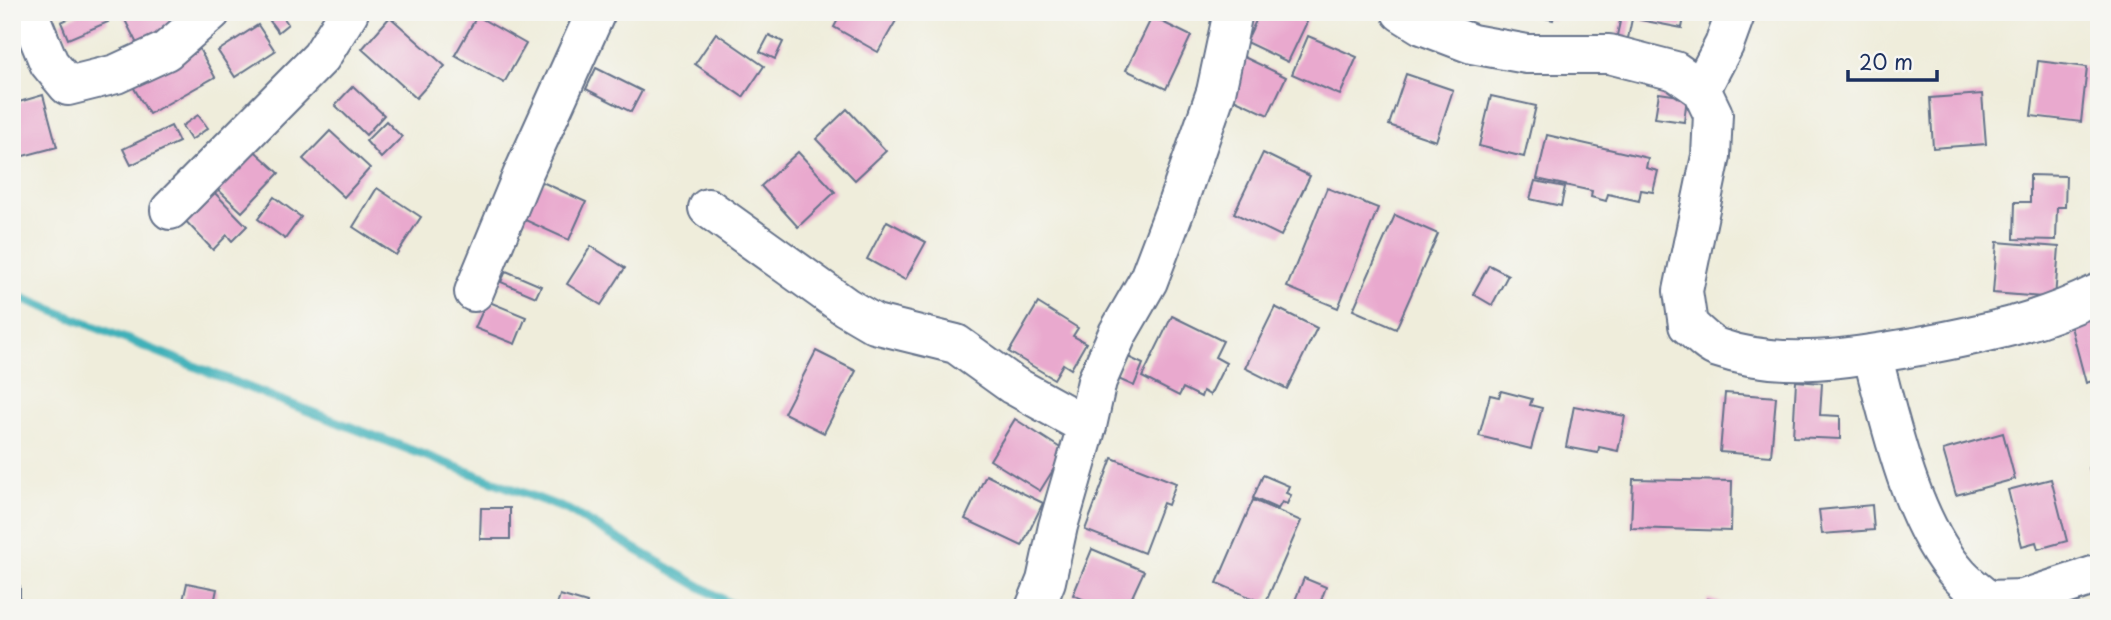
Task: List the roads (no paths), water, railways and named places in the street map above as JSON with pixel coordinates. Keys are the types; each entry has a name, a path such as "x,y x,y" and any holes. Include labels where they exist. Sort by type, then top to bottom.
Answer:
{"street":[{"path":"28,12 49,63 68,86 116,74 166,51 211,12"},
{"path":"170,211 321,57 349,12"},
{"path":"474,292 522,176 596,12"},
{"path":"1035,608 1046,581 1097,381 1118,333 1148,281 1216,92 1233,12"},
{"path":"1401,12 1422,25 1472,44 1527,54 1609,54 1675,71 1701,89 1713,114 1711,156 1683,291 1688,325 1714,347 1755,358 1797,361 1872,354 2007,329 2065,310 2099,293"},
{"path":"1701,89 1724,45 1736,12"},
{"path":"708,208 846,307 875,324 956,344 1013,385 1087,426"},
{"path":"1872,354 1899,458 1932,535 1958,574 1987,600 2023,599 2099,574"}],"waterway":[{"path":"12,294 568,510 737,608"}]}
